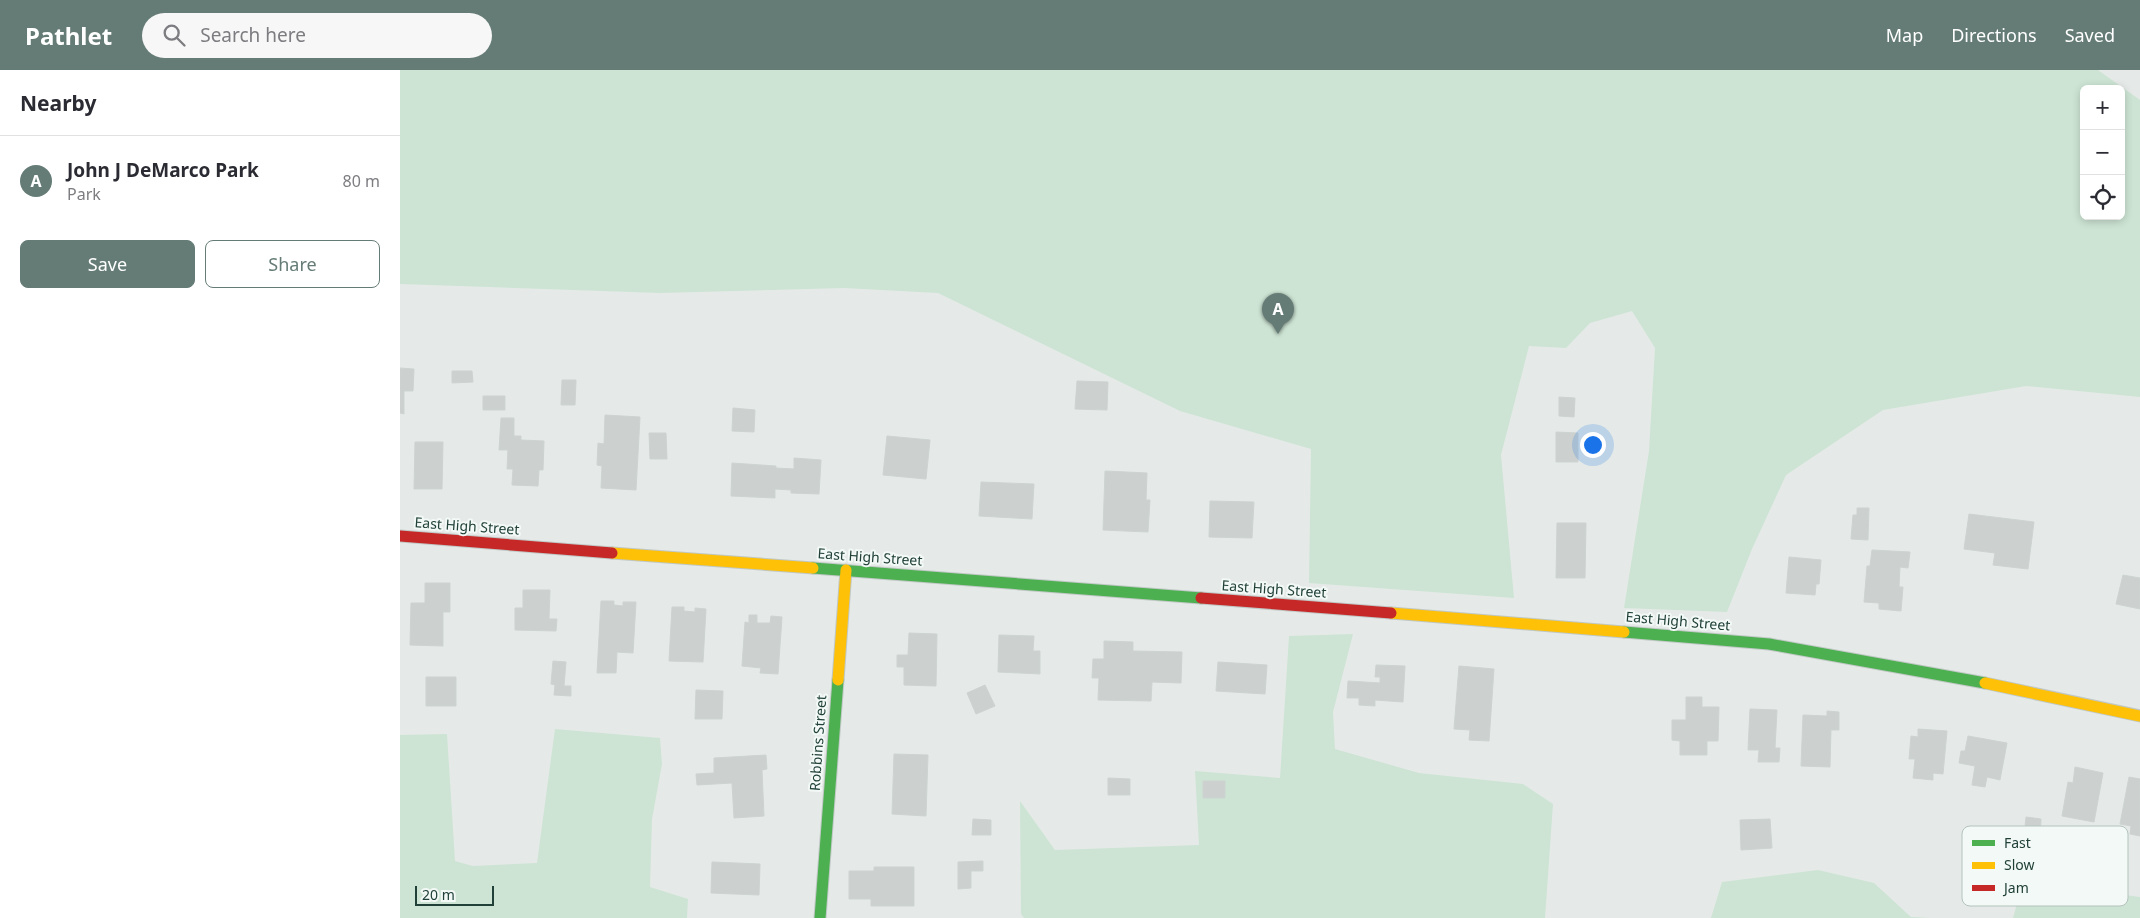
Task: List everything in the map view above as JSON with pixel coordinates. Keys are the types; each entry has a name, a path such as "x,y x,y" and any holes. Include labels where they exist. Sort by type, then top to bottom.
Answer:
{"main road":[{"name":"East High Street","path":"400,536 1769,644 1937,673 2140,716"},
{"name":"Robbins Street","path":"820,918 846,570"}],"green space":[{"path":"400,70 2098,70 2119,85 2080,85 2080,220 2125,220 2125,89 2140,100 2140,397 2026,386 1883,410 1786,475 1752,549 1727,612 1624,608 1649,451 1655,348 1632,311 1590,323 1566,348 1529,346 1501,455 1514,598 1309,583 1311,449 1180,411 938,293 844,288 660,293 400,284"},
{"path":"1353,634 1333,712 1335,749 1419,773 1523,784 1553,804 1545,918 1024,918 1021,914 1020,801 1055,850 1199,845 1195,771 1280,778 1289,636"},
{"path":"555,729 660,738 662,764 652,819 650,887 688,899 687,918 400,918 400,735 447,734 455,861 473,866 537,863"},
{"path":"1818,870 1874,883 1911,917 1931,918 1711,918 1722,882"},
{"path":"2128,895 2140,897 2140,918 2013,918 2016,906 2128,906"}],"building":[{"path":"400,368 414,369 413,391 404,391 404,414 400,413"},
{"path":"452,371 472,371 473,382 452,383"},
{"path":"562,380 576,380 575,405 561,405"},
{"path":"1077,381 1108,382 1107,410 1075,409"},
{"path":"483,396 505,396 505,410 483,410"},
{"path":"1559,397 1575,398 1574,417 1559,416"},
{"path":"733,408 755,410 754,432 732,431"},
{"path":"605,415 640,417 636,490 601,488 602,466 597,465 598,443 604,444"},
{"path":"501,418 514,418 514,436 521,436 521,440 544,441 543,470 539,470 538,486 512,485 513,469 507,469 508,450 499,450"},
{"path":"1556,432 1578,433 1578,462 1556,462"},
{"path":"649,433 666,433 667,459 650,459"},
{"path":"887,436 930,440 926,479 883,475"},
{"path":"415,442 443,442 442,489 414,489"},
{"path":"794,458 821,460 819,494 791,493 791,490 775,489 775,498 731,496 732,463 794,469"},
{"path":"1105,471 1147,473 1146,500 1150,500 1148,532 1103,530"},
{"path":"981,482 1034,484 1032,519 979,516"},
{"path":"1210,501 1254,502 1252,538 1209,537"},
{"path":"1857,508 1869,508 1868,540 1851,539 1853,515 1857,515"},
{"path":"1969,514 2034,522 2028,569 1993,565 1995,553 1964,549"},
{"path":"1557,523 1586,523 1585,578 1556,578"},
{"path":"1872,550 1910,552 1908,568 1900,567 1899,587 1903,587 1901,611 1879,609 1879,603 1864,602 1867,566 1870,566"},
{"path":"1789,557 1821,560 1819,584 1816,584 1815,595 1786,593"},
{"path":"2123,575 2140,578 2140,609 2116,604"},
{"path":"425,583 450,583 450,612 443,612 443,646 410,645 411,603 425,603"},
{"path":"523,590 550,590 549,619 557,619 556,631 515,630 515,608 523,608"},
{"path":"601,601 614,601 614,605 623,606 623,602 636,602 633,653 617,652 616,673 597,673"},
{"path":"672,607 684,607 684,611 695,612 695,608 706,609 703,662 669,661"},
{"path":"749,615 757,615 757,623 770,623 771,616 782,617 778,674 760,673 761,668 742,666 745,622 749,623"},
{"path":"909,633 937,634 936,686 904,685 904,667 897,667 897,655 908,655"},
{"path":"999,635 1034,636 1033,651 1040,651 1040,674 998,672"},
{"path":"1104,641 1133,642 1133,651 1182,652 1181,683 1152,682 1151,701 1098,700 1099,678 1092,678 1093,659 1104,659"},
{"path":"553,661 566,662 564,686 571,686 571,696 554,695 555,685 551,684"},
{"path":"1218,662 1267,665 1265,694 1216,691"},
{"path":"1376,665 1405,666 1403,702 1375,700 1375,706 1359,705 1359,698 1347,698 1348,681 1380,683 1380,677 1375,677"},
{"path":"1459,666 1494,669 1489,741 1469,740 1470,730 1454,729"},
{"path":"426,677 456,677 456,706 426,706"},
{"path":"985,685 995,706 976,714 967,693"},
{"path":"696,690 723,691 722,719 695,719"},
{"path":"1686,697 1702,697 1702,707 1719,707 1718,741 1707,741 1707,755 1680,755 1680,741 1672,740 1672,720 1686,720"},
{"path":"1750,709 1777,710 1775,748 1780,748 1779,762 1758,762 1759,750 1748,750"},
{"path":"1827,711 1839,712 1839,730 1831,730 1830,767 1801,766 1803,715 1827,716"},
{"path":"1918,729 1947,731 1943,774 1933,773 1933,780 1913,778 1915,759 1909,759 1911,736 1918,737"},
{"path":"1968,736 2007,743 2000,780 1987,777 1985,787 1972,785 1975,766 1959,763 1961,751 1965,751"},
{"path":"894,754 928,755 926,816 892,814"},
{"path":"766,755 767,769 762,770 764,816 734,818 732,783 697,785 696,774 714,773 714,758"},
{"path":"2075,767 2103,773 2094,822 2062,816 2068,782 2073,783"},
{"path":"2129,777 2140,779 2140,836 2130,834 2131,826 2120,824"},
{"path":"1108,778 1130,779 1130,795 1108,795"},
{"path":"1203,781 1225,781 1225,798 1203,798"},
{"path":"2026,817 2041,819 2041,826 2025,826"},
{"path":"973,819 991,820 991,835 972,835"},
{"path":"1770,819 1772,848 1741,850 1740,820"},
{"path":"983,861 983,871 971,871 971,888 958,889 958,862"},
{"path":"712,862 760,864 759,895 711,893"},
{"path":"874,867 914,867 914,906 871,906 871,899 849,899 849,871 874,871"}],"traffic: fast":[{"path":"813,568 1201,598"},
{"path":"1624,632 1769,644 1985,683"},
{"path":"820,918 838,680"}],"traffic: slow":[{"path":"612,553 813,568"},
{"path":"838,680 846,570"},
{"path":"1391,613 1624,632"},
{"path":"1985,683 2140,716"}],"traffic: jam":[{"path":"400,536 612,553"},
{"path":"1201,598 1391,613"}],"place":[{"name":"John J DeMarco Park","path":"1278,334"}]}
